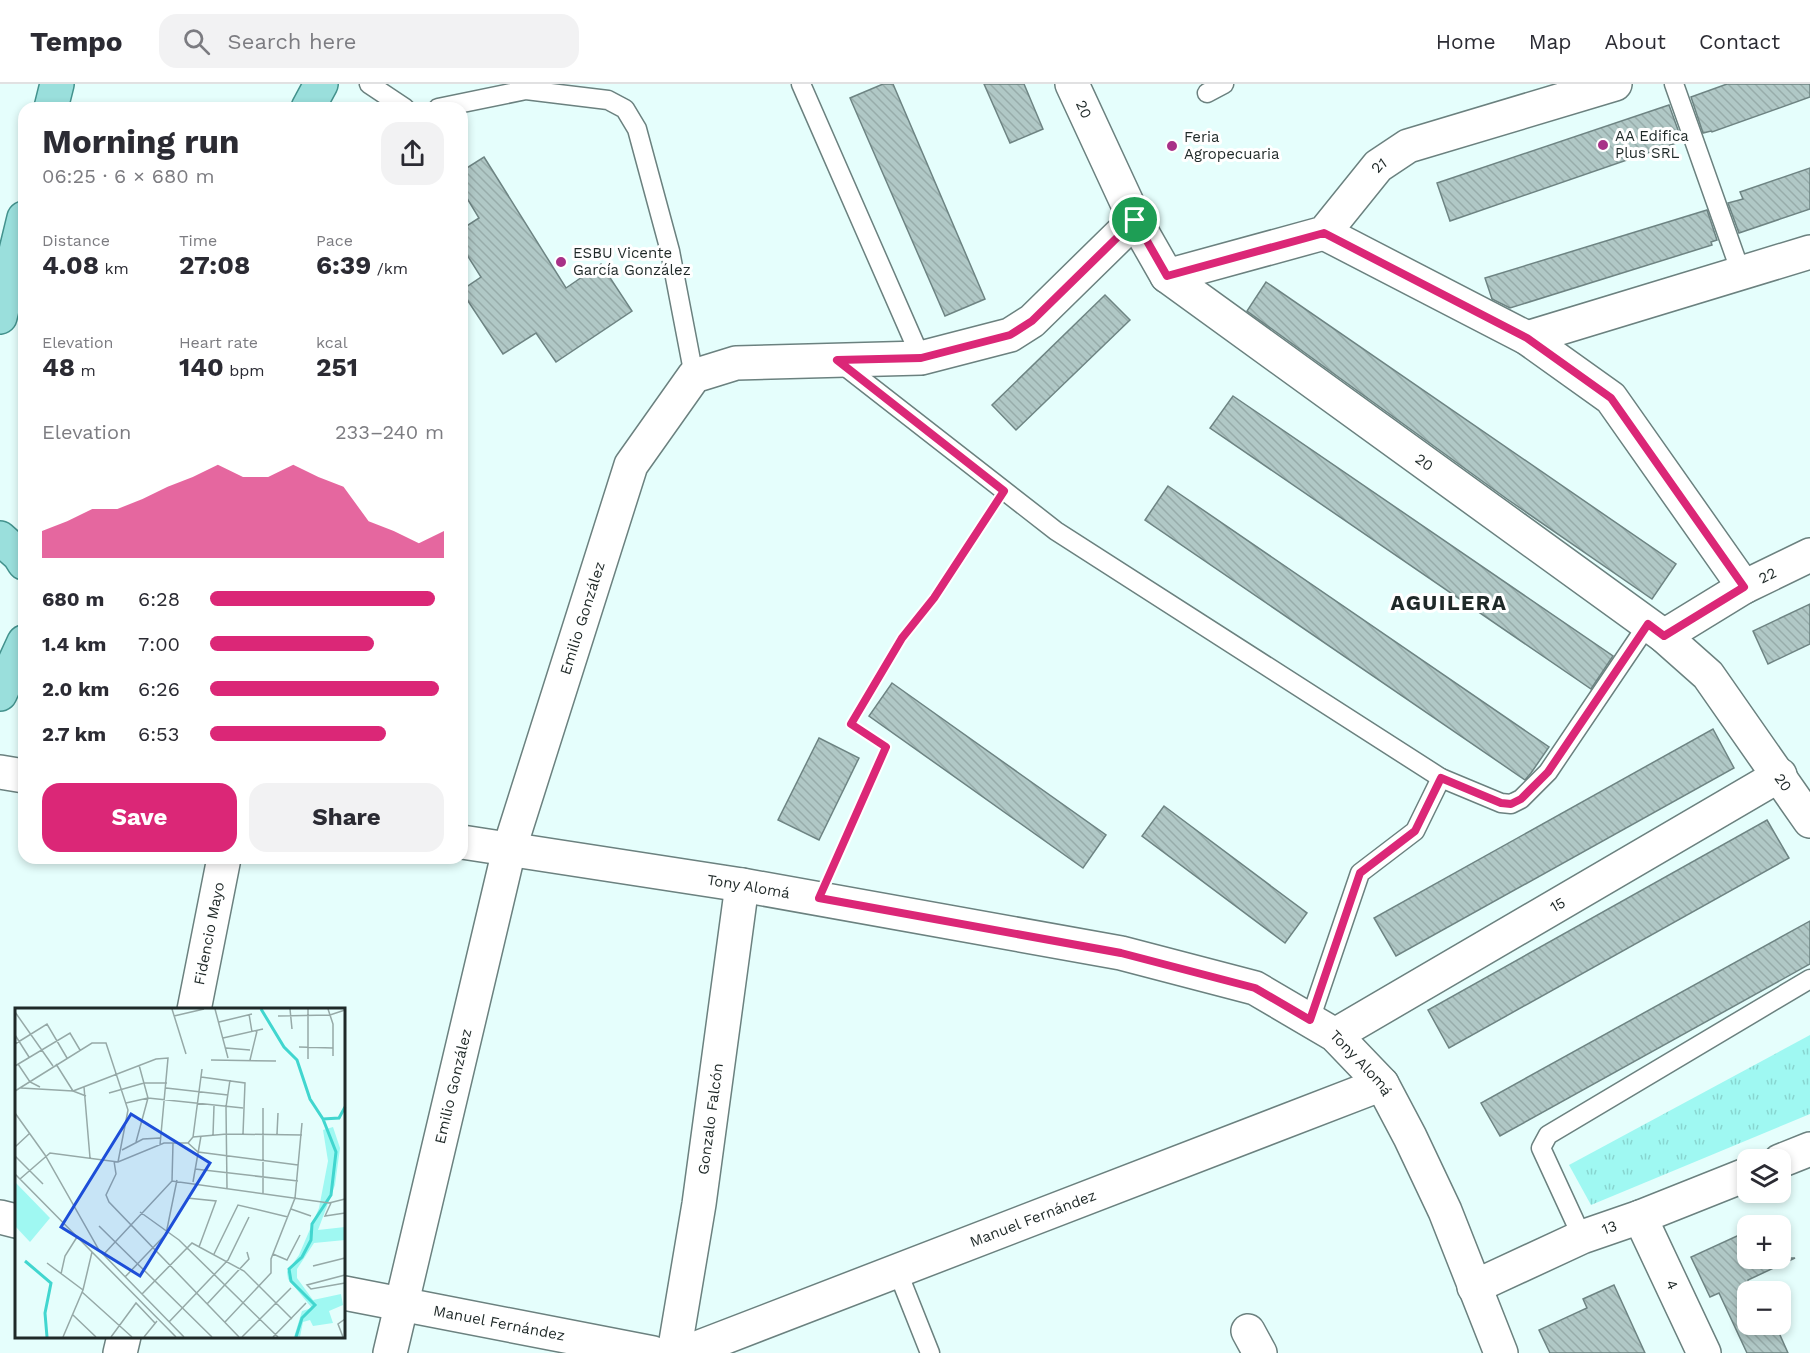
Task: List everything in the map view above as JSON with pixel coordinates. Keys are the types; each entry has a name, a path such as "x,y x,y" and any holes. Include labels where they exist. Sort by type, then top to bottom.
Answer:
{"main road":[{"path":"52,102 57,84"},
{"path":"311,102 321,84"},
{"path":"0,317 18,244"},
{"path":"0,538 18,554"},
{"path":"0,694 18,655"}],"street":[{"name":"20","path":"1072,84 1135,220 1167,276 1656,630 1708,675 1810,820"},
{"name":"21","path":"1324,233 1378,166 1407,146 1615,84"},
{"path":"694,376 736,363 921,358 1010,335 1032,321 1135,220"},
{"path":"1167,276 1324,233 1527,338 1611,398 1744,587"},
{"path":"1527,338 1810,252"},
{"name":"Emilio González","path":"390,1353 509,849 631,465 694,376"},
{"name":"22","path":"1656,630 1810,555"},
{"path":"0,772 18,775"},
{"name":"15","path":"1322,1028 1780,775"},
{"name":"Tony Alomá","path":"468,843 742,885 1121,953 1255,988 1322,1028 1382,1084 1445,1211 1501,1353"},
{"name":"Fidencio Mayo","path":"194,1008 224,864"},
{"name":"Gonzalo Falcón","path":"674,1353 699,1204 742,885"},
{"name":"Manuel Fernández","path":"684,1353 1382,1084"},
{"path":"1791,1157 1810,1149"},
{"name":"13","path":"1474,1287 1582,1237 1640,1217 1737,1178"},
{"path":"0,1217 15,1221"},
{"name":"4","path":"1640,1217 1704,1353"},
{"name":"Manuel Fernández","path":"345,1293 652,1353"},
{"path":"120,1353 124,1338"}],"lane":[{"path":"369,84 396,102"},
{"path":"801,84 921,358"},
{"path":"1207,93 1224,84"},
{"path":"1674,84 1741,273"},
{"path":"467,102 526,90 608,100 625,109 637,129 670,251 694,376"},
{"path":"837,360 1056,531 1441,778 1501,803 1511,804 1521,799 1548,772 1656,630"},
{"path":"1322,1028 1360,873 1415,831 1441,778"},
{"path":"1582,1237 1541,1148 1548,1135 1810,978"},
{"path":"897,1270 930,1353"}],"path":[{"path":"819,898 886,747 851,724 902,638 934,598 1004,491"}],"green space":[{"path":"1810,1035 1810,1114 1591,1205 1569,1165"}],"building":[{"path":"883,84 893,84 985,299 945,316 850,98"},
{"path":"984,84 1024,84 1043,129 1010,143"},
{"path":"1727,84 1810,84 1810,97 1712,132 1703,133 1691,97"},
{"path":"1669,105 1682,141 1450,221 1437,183"},
{"path":"484,157 566,288 601,264 632,311 556,362 536,333 503,354 468,301 468,286 481,277 468,256 468,225 479,218 468,200 468,167"},
{"path":"1810,168 1810,209 1739,233 1728,203 1743,199 1740,192"},
{"path":"1707,210 1717,240 1711,242 1712,245 1510,308 1492,299 1485,278"},
{"path":"1266,282 1676,564 1652,599 1507,499 1247,311"},
{"path":"1105,295 1130,320 1016,430 992,405"},
{"path":"1233,396 1613,656 1591,689 1210,428"},
{"path":"1168,486 1549,747 1531,773 1525,780 1145,520"},
{"path":"1810,604 1810,644 1768,664 1753,631"},
{"path":"892,683 1106,835 1083,868 869,716"},
{"path":"1713,729 1734,768 1396,956 1374,918"},
{"path":"819,738 859,758 819,840 778,820"},
{"path":"1164,806 1307,913 1285,943 1142,836"},
{"path":"1767,820 1789,858 1449,1048 1428,1010"},
{"path":"1810,921 1810,964 1500,1136 1481,1103"},
{"path":"1737,1236 1737,1269 1772,1269 1748,1281 1737,1281 1737,1332 1719,1293 1710,1297 1691,1257"},
{"path":"1614,1285 1645,1353 1550,1353 1539,1330 1587,1308 1583,1299"},
{"path":"1739,1335 1780,1335 1788,1353 1747,1353"}],"place":[{"name":"AA Edifica Plus SRL","path":"1603,145"},
{"name":"Feria Agropecuaria","path":"1172,146"},
{"name":"ESBU Vicente García González","path":"561,262"}],"district":[{"name":"AGUILERA","path":"1449,603"}],"route":[{"path":"1135,220 1167,276 1324,233 1527,338 1611,398 1744,587 1688,619 1664,636 1648,624 1548,772 1521,799 1511,804 1501,803 1441,778 1415,831 1360,873 1310,1020 1255,988 1121,953 819,898 886,747 851,724 902,638 934,598 1004,491 837,360 921,358 1010,335 1032,321 1135,220"}]}
